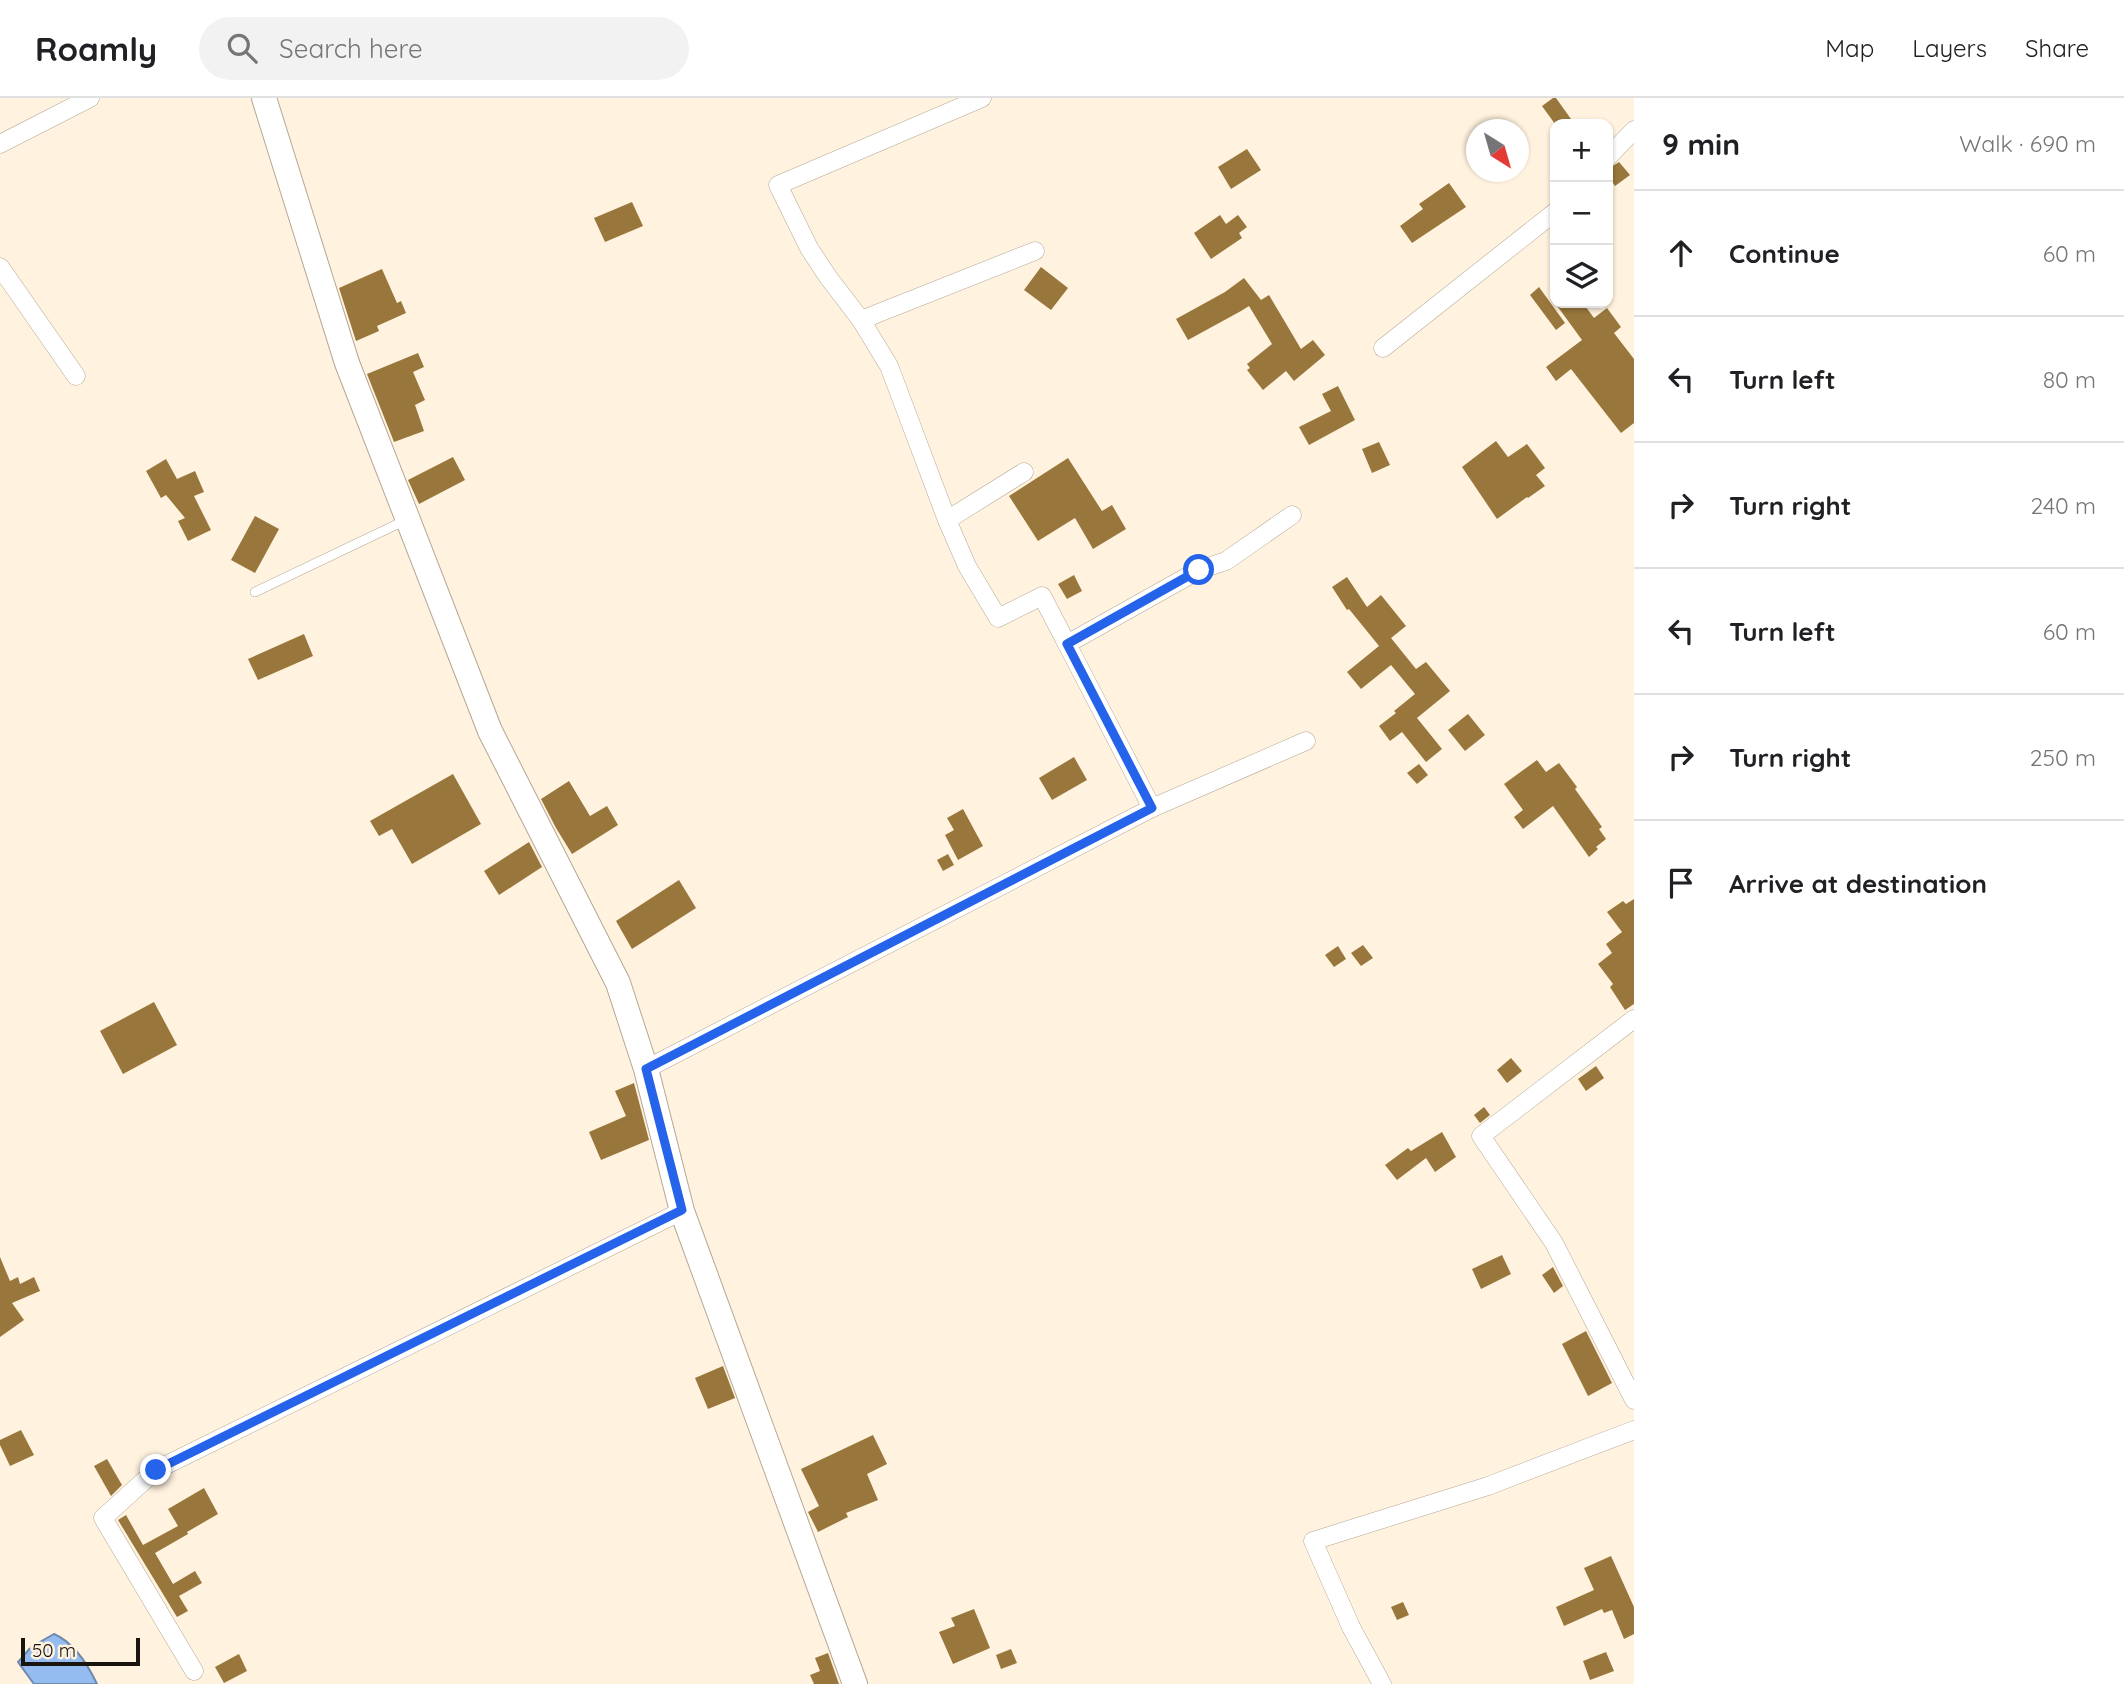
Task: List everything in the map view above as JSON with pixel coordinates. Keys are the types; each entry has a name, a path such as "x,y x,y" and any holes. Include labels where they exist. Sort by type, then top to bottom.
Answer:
{"street":[{"path":"0,144 90,98"},
{"path":"264,98 347,363 490,731 618,983 646,1069 682,1210 855,1684"},
{"path":"982,98 778,185 809,248 861,320 889,366 947,520 967,566 998,618 1042,596 1152,808"},
{"path":"1613,152 1634,130"},
{"path":"1383,348 1550,216"},
{"path":"861,320 1035,251"},
{"path":"0,267 76,376"},
{"path":"947,520 1024,472"},
{"path":"1067,644 1199,570 1226,561 1292,515"},
{"path":"646,1069 1152,808 1306,741"},
{"path":"1634,1019 1481,1136 1554,1243 1634,1400"},
{"path":"194,1671 103,1518 156,1470 682,1210"},
{"path":"1382,1684 1351,1627 1313,1541 1488,1486 1634,1430"}],"lane":[{"path":"255,592 408,520"}],"water":[{"path":"54,1634 74,1649 97,1684 34,1684 18,1662 31,1647"}],"building":[{"path":"1556,98 1571,119 1551,119 1542,106"},
{"path":"1247,149 1261,170 1231,189 1218,167"},
{"path":"1619,162 1630,175 1615,186 1613,183 1613,166"},
{"path":"1449,183 1466,207 1412,243 1400,226 1423,209 1419,204"},
{"path":"632,202 643,226 605,242 594,218"},
{"path":"1220,215 1226,224 1238,215 1247,227 1239,233 1242,238 1211,259 1194,233"},
{"path":"1041,267 1068,288 1051,310 1024,290"},
{"path":"382,269 397,303 401,301 406,313 377,326 379,331 356,341 339,288"},
{"path":"1244,278 1261,300 1269,295 1301,349 1313,340 1325,355 1294,381 1286,371 1263,390 1247,370 1250,368 1247,364 1272,344 1249,306 1188,340 1176,319 1225,292"},
{"path":"1539,287 1550,302 1550,308 1554,308 1565,323 1556,330 1530,295"},
{"path":"1559,308 1587,308 1594,318 1607,308 1621,327 1614,333 1634,359 1634,423 1621,433 1571,369 1556,381 1546,367 1582,340"},
{"path":"418,353 424,367 413,372 425,400 415,405 424,431 394,442 367,374"},
{"path":"1338,386 1355,420 1309,445 1299,427 1331,411 1322,394"},
{"path":"1496,441 1508,457 1527,444 1545,468 1536,475 1545,486 1497,519 1462,467"},
{"path":"1379,442 1390,465 1372,473 1362,449"},
{"path":"453,457 465,480 419,504 408,480"},
{"path":"1068,458 1102,511 1112,505 1126,529 1093,549 1075,518 1038,541 1009,496"},
{"path":"166,459 177,479 195,471 204,492 194,496 211,530 188,541 178,521 185,518 166,495 161,498 146,471"},
{"path":"255,516 279,529 255,573 231,560"},
{"path":"1074,575 1082,591 1067,599 1058,584"},
{"path":"1347,577 1367,607 1381,595 1406,626 1391,638 1416,669 1426,662 1450,691 1417,718 1442,749 1426,762 1402,732 1390,741 1379,726 1415,694 1391,665 1361,689 1347,672 1379,646 1349,609 1347,610 1332,587"},
{"path":"304,634 313,656 258,680 248,659"},
{"path":"1468,714 1485,735 1465,751 1448,730"},
{"path":"1074,757 1087,780 1052,800 1039,778"},
{"path":"1537,760 1546,772 1559,763 1602,827 1599,829 1606,839 1589,857 1553,806 1523,829 1514,817 1523,810 1504,784"},
{"path":"1419,764 1428,775 1417,784 1407,773"},
{"path":"453,774 481,824 412,864 392,829 379,836 370,821"},
{"path":"569,781 590,816 607,806 618,825 572,854 541,799"},
{"path":"963,809 983,846 958,860 945,835 954,830 947,818"},
{"path":"529,842 542,867 499,895 484,871"},
{"path":"948,854 954,865 943,871 937,860"},
{"path":"679,880 696,908 632,949 616,921"},
{"path":"1634,899 1634,1004 1625,1010 1610,987 1613,984 1598,964 1612,953 1606,944 1622,932 1607,912 1623,901 1626,904"},
{"path":"1363,945 1373,958 1361,966 1351,953"},
{"path":"1338,946 1346,959 1334,967 1325,955"},
{"path":"154,1002 177,1045 123,1074 100,1031"},
{"path":"1511,1058 1522,1071 1507,1083 1497,1070"},
{"path":"1596,1066 1604,1078 1586,1091 1578,1079"},
{"path":"634,1083 649,1140 601,1160 589,1132 626,1116 615,1091"},
{"path":"1484,1107 1490,1115 1480,1123 1474,1115"},
{"path":"1442,1132 1456,1157 1435,1172 1426,1158 1397,1180 1385,1165 1408,1148 1411,1151"},
{"path":"1502,1255 1511,1274 1481,1289 1472,1269"},
{"path":"0,1257 10,1281 18,1277 20,1284 34,1277 40,1291 12,1303 24,1320 0,1337"},
{"path":"1553,1267 1563,1286 1554,1293 1542,1275"},
{"path":"1586,1331 1612,1383 1588,1396 1562,1344"},
{"path":"723,1366 735,1398 708,1409 695,1378"},
{"path":"21,1430 34,1455 10,1466 0,1440"},
{"path":"873,1435 887,1464 867,1474 878,1500 846,1513 848,1517 818,1532 808,1512 819,1506 801,1469"},
{"path":"107,1459 122,1485 111,1496 94,1466"},
{"path":"204,1488 218,1514 155,1553 173,1584 195,1571 202,1583 179,1596 188,1611 177,1617 118,1520 126,1515 143,1545 178,1526 168,1509"},
{"path":"1611,1556 1634,1607 1634,1634 1624,1639 1612,1610 1604,1613 1602,1609 1564,1626 1556,1607 1594,1590 1584,1568"},
{"path":"1403,1602 1409,1615 1397,1620 1391,1607"},
{"path":"974,1609 990,1648 953,1664 939,1632 955,1626 951,1618"},
{"path":"1011,1649 1017,1663 1001,1669 996,1655"},
{"path":"1606,1652 1614,1671 1590,1680 1583,1661"},
{"path":"828,1653 839,1684 814,1684 810,1675 820,1671 815,1658"},
{"path":"239,1654 247,1671 224,1683 215,1667"}],"route":[{"path":"156,1470 682,1210 646,1069 1152,808 1067,644 1199,570"}]}
